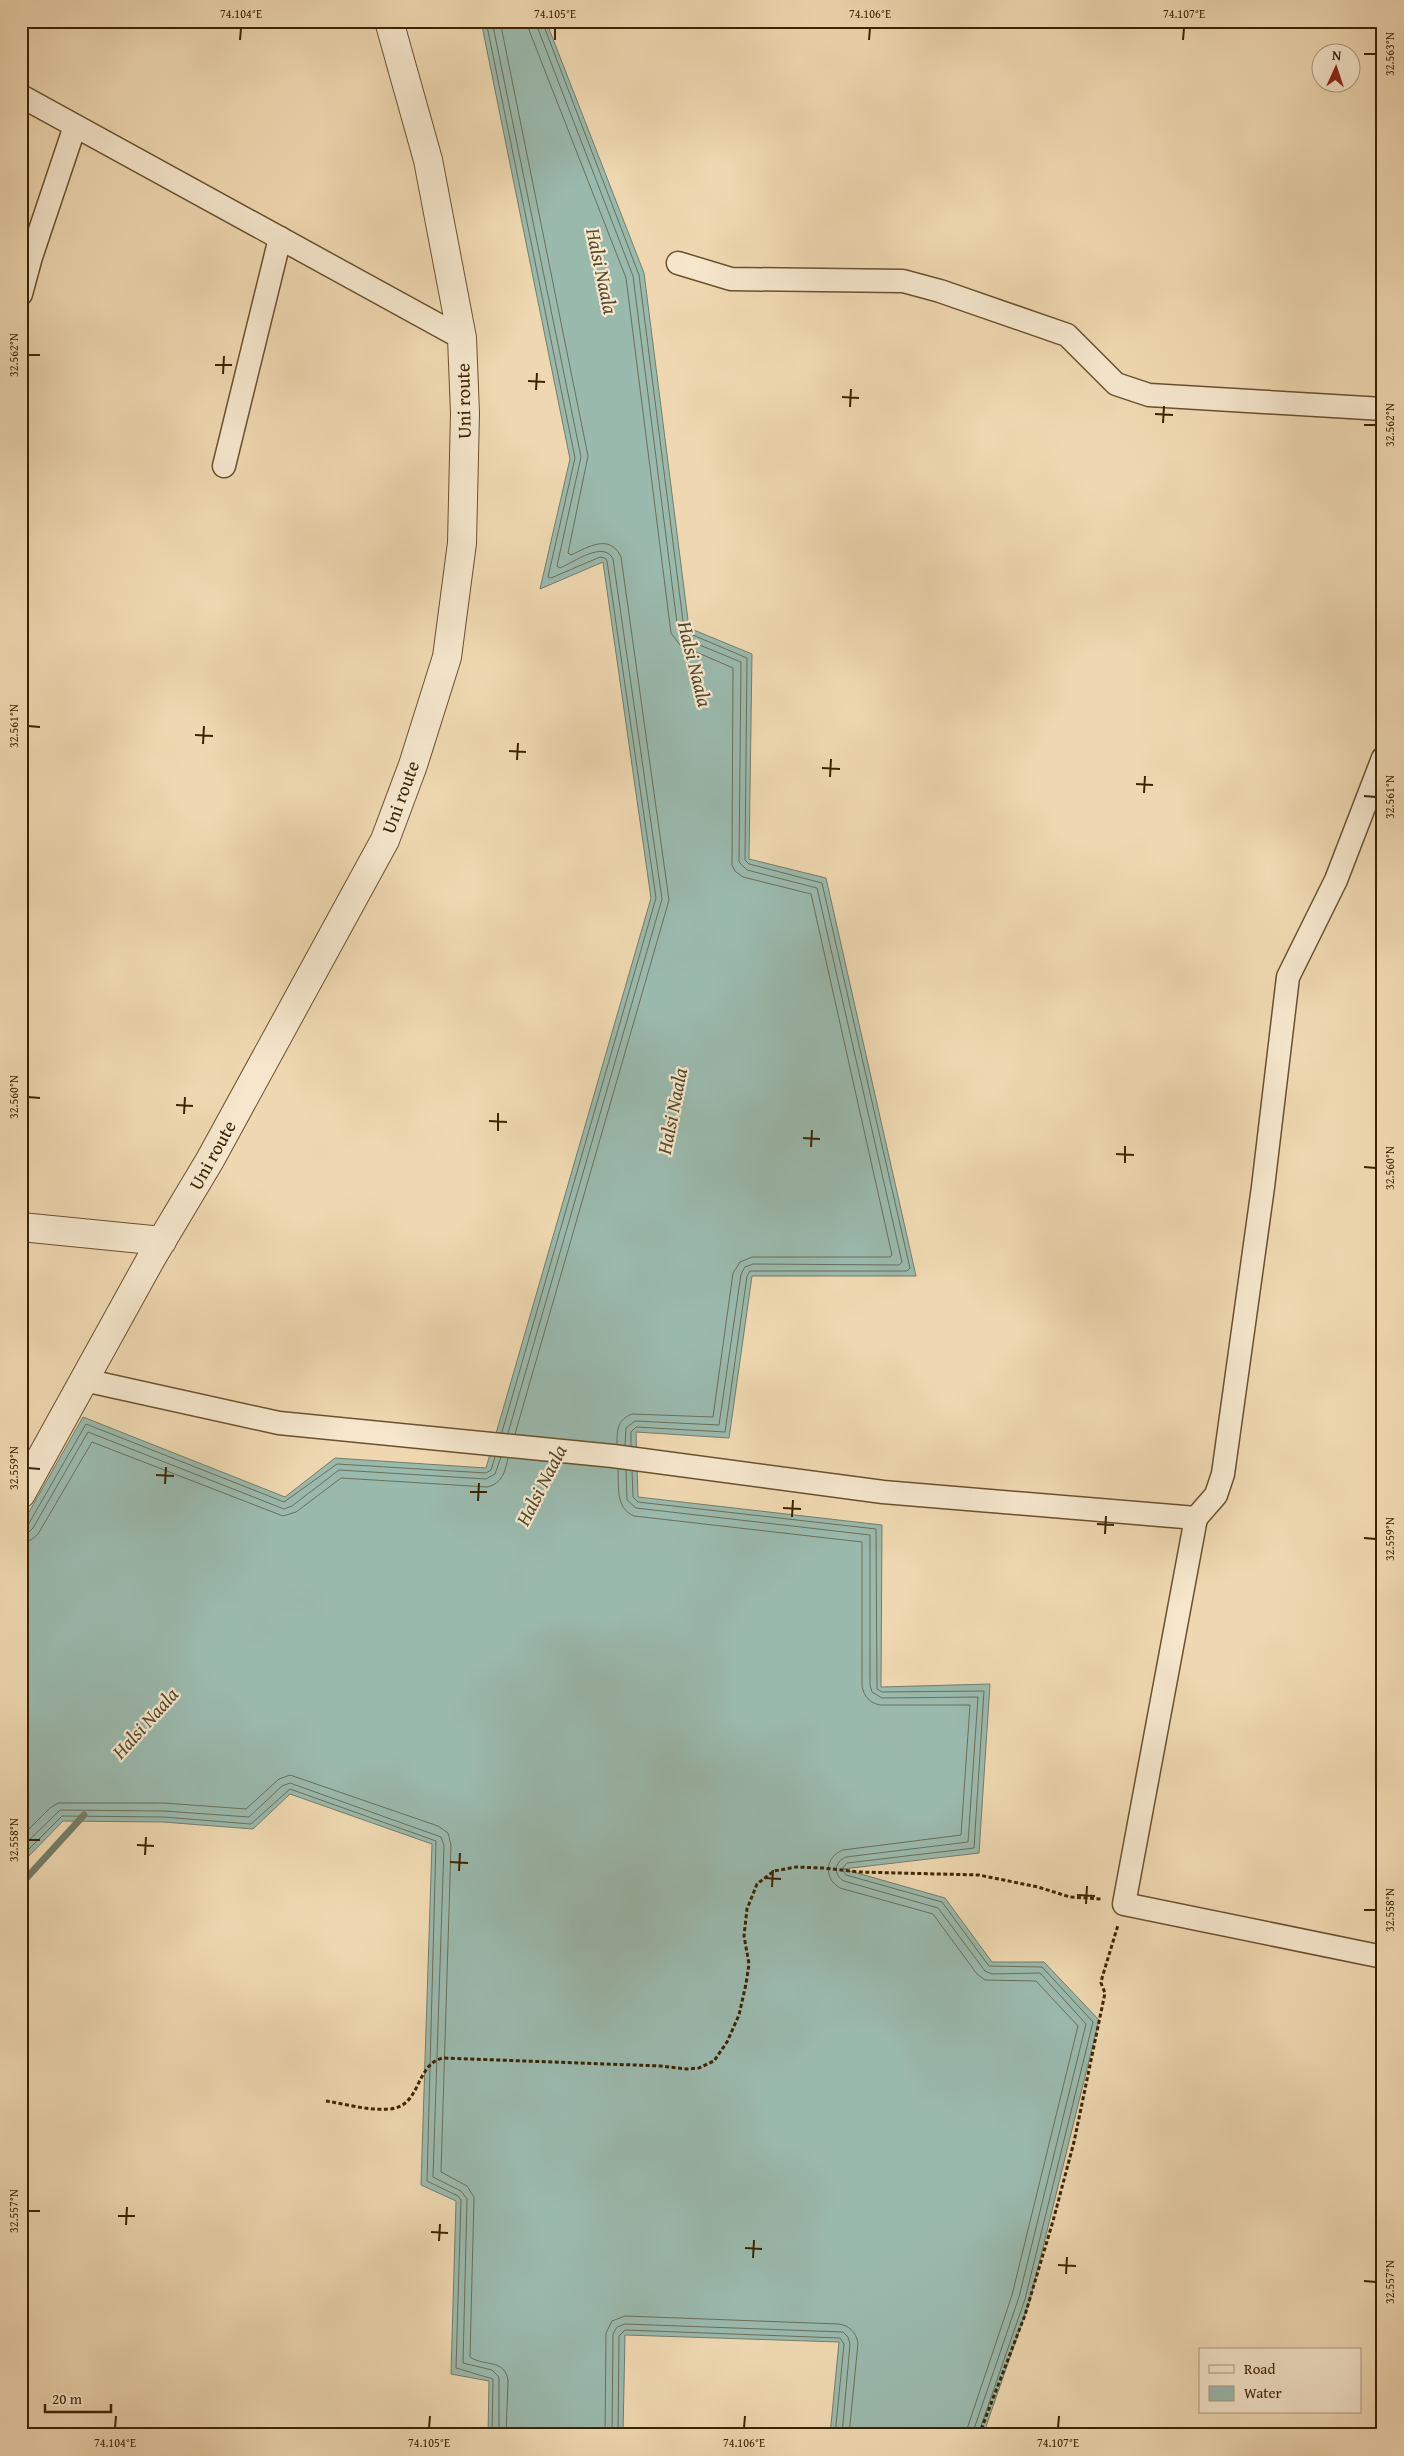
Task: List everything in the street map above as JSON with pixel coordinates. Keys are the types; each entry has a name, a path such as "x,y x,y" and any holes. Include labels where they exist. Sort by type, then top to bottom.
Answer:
{"street":[{"name":"Uni route","path":"21,1494 162,1241 210,1160 385,840 413,765 447,657 462,543 465,412 462,338 428,160 389,21"},
{"path":"21,96 462,338"},
{"path":"21,294 31,257 76,126"},
{"path":"224,466 280,238"},
{"path":"678,263 731,279 903,281 1067,335 1116,384 1149,395 1383,409"},
{"path":"1383,758 1336,880 1288,977 1263,1187 1223,1474 1216,1495 1196,1518 1124,1904 1383,1957"},
{"path":"21,1227 162,1241"},
{"path":"84,1380 279,1423 613,1456 884,1492 1196,1518"}],"path":[{"path":"326,2101 382,2109 398,2107 412,2097 428,2066 443,2058 661,2066 687,2069 708,2064 718,2056 727,2042 739,2015 749,1964 744,1929 751,1897 757,1884 774,1871 796,1867 850,1872 979,1875 1002,1878 1049,1889 1070,1897 1103,1899 1124,1904 1102,1978 1101,1983 1105,1993 1074,2142 1056,2212 1025,2315 980,2435"}],"water":[{"path":"481,21 546,21 644,273 689,628 752,654 749,859 826,878 916,1276 752,1276 729,1438 636,1432 638,1497 882,1525 881,1687 990,1684 979,1853 843,1869 945,1898 992,1962 1044,1962 1099,2020 1030,2300 983,2435 830,2435 839,2342 625,2335 623,2435 488,2435 489,2381 451,2374 456,2201 421,2185 432,1844 290,1794 253,1829 163,1822 63,1821 21,1864 21,1526 83,1417 285,1497 335,1458 486,1468 651,898 603,562 540,589 570,459"}],"waterway":[{"name":"Halsi Naala","path":"21,1884 84,1815"}]}
